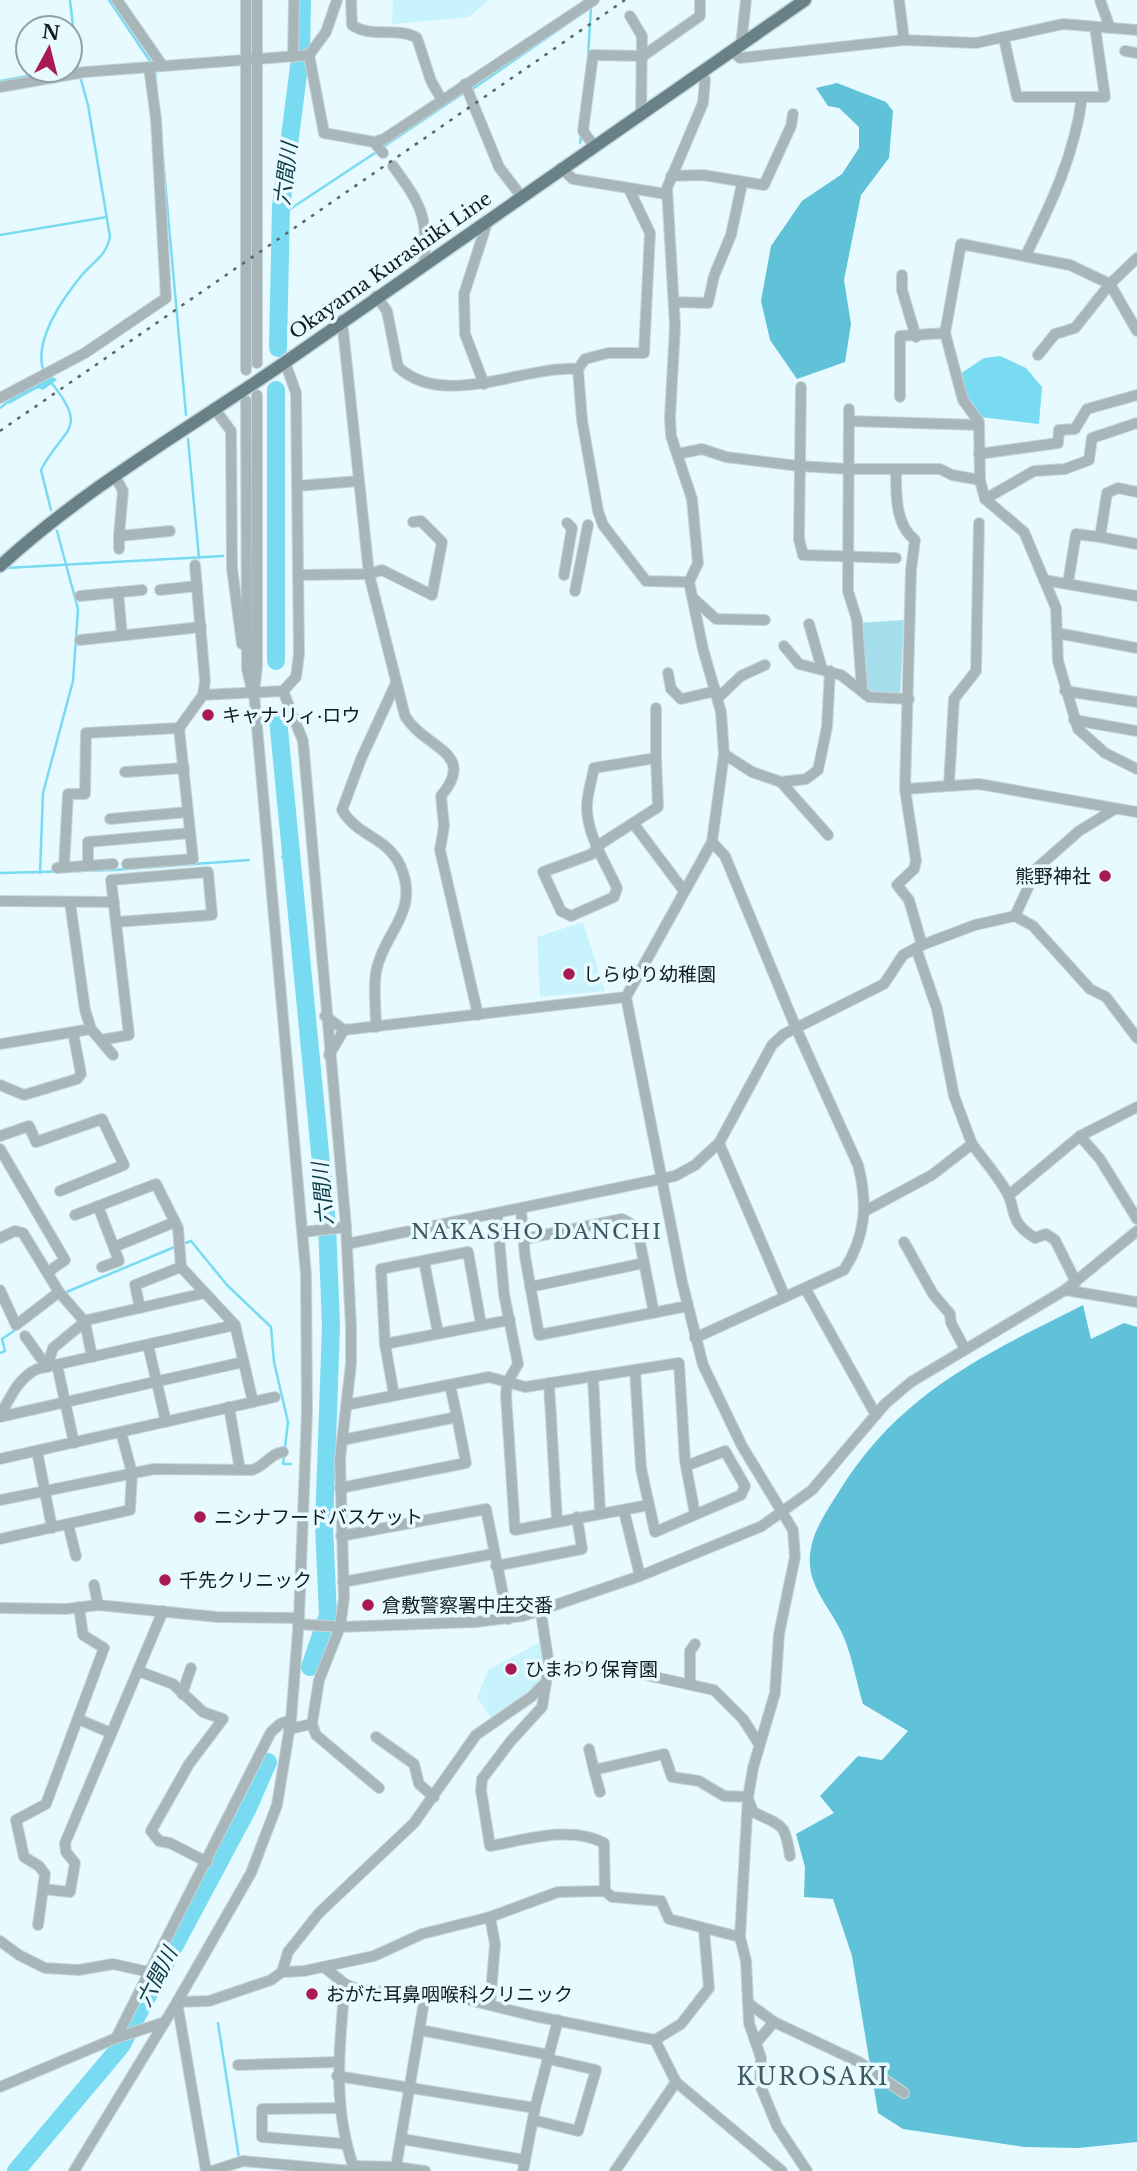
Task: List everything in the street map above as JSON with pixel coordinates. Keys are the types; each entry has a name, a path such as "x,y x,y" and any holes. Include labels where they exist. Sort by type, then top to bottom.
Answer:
{"main road":[{"name":"Okayama Kurashiki Line","path":"3,563 51,522 114,476 285,362 376,296 805,0"}],"street":[{"path":"0,398 85,353 166,298 154,66 117,0"},
{"path":"246,0 252,58 257,363"},
{"path":"246,370 252,58 257,0"},
{"path":"294,0 301,56 324,133 379,148 384,139 442,100 467,89 592,1"},
{"path":"0,87 79,73 301,56 326,32 337,0"},
{"path":"351,0 352,25 357,29 372,33 401,32 417,38 431,81 442,100"},
{"path":"594,146 583,131 593,55 643,56 700,16 700,0"},
{"path":"746,0 736,48 740,58 904,40 976,43 1063,24 1137,30"},
{"path":"899,0 904,40"},
{"path":"1101,0 1110,28"},
{"path":"630,16 642,31 641,114"},
{"path":"1004,39 1017,97 1105,97 1095,27"},
{"path":"1125,51 1137,53"},
{"path":"701,73 705,79 703,103 671,176 666,194 674,302 670,418 677,454 692,499 698,563 689,582 702,649 717,694 724,754 712,842 626,997 695,1338 719,1403 793,1530 795,1558 779,1634 772,1710 759,1744 748,1797 740,1937 746,1961 749,2023 761,2058 760,2085 770,2112 807,2171"},
{"path":"467,89 499,167 522,196"},
{"path":"1026,255 1057,194 1078,125 1082,97"},
{"path":"671,176 703,175 764,186 791,126 793,114"},
{"path":"393,166 422,210 426,223 424,263"},
{"path":"561,168 573,179 666,194"},
{"path":"674,302 708,303 714,276 731,235 742,184"},
{"path":"629,189 650,233 644,353 608,353 585,359 578,369 589,471 603,525 646,581 689,582"},
{"path":"484,384 465,334 464,294 488,220"},
{"path":"1137,331 1110,284 1070,265 961,244 945,333 963,400 979,425 980,480 985,499 1024,533 1056,608 1058,661 1074,720 1089,742 1137,769"},
{"path":"1038,355 1055,334 1075,328 1110,284 1137,258"},
{"path":"902,275 902,290 916,337"},
{"path":"376,296 387,311 395,358 402,371 417,381 484,384 560,368 578,369"},
{"path":"342,320 369,574 405,716 413,729 449,756 456,765 455,776 441,796 444,826 440,850 478,1015"},
{"path":"900,397 900,336 945,333"},
{"path":"203,695 283,691 296,677 298,669 296,393 285,362"},
{"path":"801,387 799,539 803,555 896,558"},
{"path":"254,694 257,667 257,395"},
{"path":"979,454 1058,443 1059,430 1075,429 1087,409 1137,395"},
{"path":"246,401 247,669"},
{"path":"74,2171 236,1902 261,1849 279,1795 290,1724 298,1621 307,1399 303,1232 254,694 247,669 232,568 231,431 214,408"},
{"path":"849,409 848,592 858,620 862,690"},
{"path":"849,421 979,425"},
{"path":"985,499 1034,471 1065,469 1089,460 1092,438 1137,423"},
{"path":"677,454 702,449 726,457 799,466 940,469 952,475 980,480"},
{"path":"896,470 897,500 906,533 915,540 911,570 905,789 916,861 914,869 897,885 909,900 937,1009 954,1096 972,1144 1009,1195 1013,1217 1023,1231 1034,1238 1046,1234 1055,1240 1076,1282"},
{"path":"114,476 123,491 119,549"},
{"path":"297,486 359,481"},
{"path":"1100,537 1107,493 1118,488 1137,492"},
{"path":"298,575 369,574 382,570 432,595 442,542 421,522 413,522"},
{"path":"564,575 572,528 565,523 603,525"},
{"path":"950,785 954,699 976,671 979,523"},
{"path":"575,591 589,524"},
{"path":"119,536 170,531"},
{"path":"1068,583 1076,534 1137,544"},
{"path":"127,864 193,859 179,728 203,695 201,627 195,565"},
{"path":"1044,580 1137,596"},
{"path":"160,590 197,586"},
{"path":"80,596 142,590"},
{"path":"118,592 122,635"},
{"path":"693,599 716,619 765,620"},
{"path":"724,754 752,772 781,782 806,779 818,770 827,727 826,670 809,624"},
{"path":"80,640 201,627"},
{"path":"1057,633 1137,648"},
{"path":"784,646 799,664 841,675 879,700 909,699"},
{"path":"668,673 671,689 681,698 717,694 741,676 765,665"},
{"path":"376,1027 376,971 402,916 407,898 406,884 399,863 384,844 351,825 342,810 361,759 397,682"},
{"path":"283,691 303,741 341,1227 347,1244 351,1351 340,1488 343,1582 337,1627 318,1680 312,1724 316,1735 379,1788"},
{"path":"1065,691 1137,702"},
{"path":"656,708 658,807 599,845 592,854 543,872 561,911 571,916 614,897 617,888 599,845 588,819 587,805 594,768 656,758"},
{"path":"1074,720 1137,731"},
{"path":"113,864 61,868 68,794 85,794 86,733 179,728"},
{"path":"125,772 184,768"},
{"path":"781,782 828,835"},
{"path":"905,789 979,784 1137,812"},
{"path":"1014,916 1037,868 1079,831 1115,809"},
{"path":"110,819 188,812"},
{"path":"633,823 684,891"},
{"path":"88,866 88,842 190,833"},
{"path":"695,1338 844,1270 855,1253 865,1211 859,1165 796,1028 724,856 712,842"},
{"path":"101,1040 129,1035 111,880 208,872 212,915 116,922"},
{"path":"0,901 114,902"},
{"path":"70,902 85,1010 91,1029 113,1055"},
{"path":"347,1244 663,1179 695,1165 719,1143 772,1045 796,1028 884,984 903,955 975,925 1014,916 1033,926 1090,989 1106,997 1137,1038"},
{"path":"325,1016 344,1030 626,997"},
{"path":"0,1044 91,1029"},
{"path":"328,1055 344,1030"},
{"path":"0,1084 24,1095 78,1079 81,1074 73,1032"},
{"path":"1009,1195 1080,1136 1137,1107"},
{"path":"0,1136 29,1126 36,1142 102,1119 124,1165 60,1191"},
{"path":"1080,1136 1100,1159 1137,1219"},
{"path":"719,1143 785,1297"},
{"path":"865,1211 932,1175 972,1144"},
{"path":"0,1149 65,1261 48,1272"},
{"path":"75,1215 156,1184 175,1222 181,1267 235,1325 253,1402"},
{"path":"98,1206 119,1261 102,1267"},
{"path":"521,1210 539,1335 688,1306"},
{"path":"497,1215 518,1364 507,1383 515,1530 600,1512 624,1511 649,1505"},
{"path":"524,1239 622,1219 637,1227 654,1313"},
{"path":"114,1247 175,1222"},
{"path":"303,1232 341,1227"},
{"path":"0,1238 15,1231 23,1233 61,1294 85,1322 92,1357"},
{"path":"0,1608 98,1605 298,1621 337,1627 508,1619 541,1613 762,1526 812,1490 876,1415 911,1382 1065,1290 1137,1231"},
{"path":"904,1242 933,1294 950,1314 951,1323 965,1349"},
{"path":"394,1395 385,1344 381,1269 468,1252 481,1324"},
{"path":"424,1261 438,1333"},
{"path":"530,1287 644,1263"},
{"path":"140,1308 135,1285 181,1267"},
{"path":"805,1287 876,1415"},
{"path":"0,1290 4,1307 16,1325 61,1294"},
{"path":"1065,1290 1137,1301"},
{"path":"52,1366 53,1348 85,1322 205,1293"},
{"path":"385,1344 510,1320"},
{"path":"0,1416 15,1389 28,1373 235,1325"},
{"path":"25,1336 52,1366 65,1402 74,1443"},
{"path":"148,1345 166,1422"},
{"path":"0,1416 243,1362"},
{"path":"346,1405 489,1377 525,1387 678,1363 685,1466 695,1514"},
{"path":"635,1370 641,1468 655,1532 741,1495 745,1486 725,1451 685,1466"},
{"path":"593,1376 600,1512"},
{"path":"549,1383 558,1521"},
{"path":"340,1488 466,1463 450,1384"},
{"path":"0,1459 275,1397"},
{"path":"229,1407 240,1470"},
{"path":"342,1440 457,1417"},
{"path":"0,1539 130,1510 132,1473 121,1432"},
{"path":"37,1451 52,1528"},
{"path":"0,1500 154,1469 240,1470 263,1467 270,1457 283,1452"},
{"path":"341,1536 486,1509 508,1619"},
{"path":"624,1511 639,1576"},
{"path":"496,1566 582,1549 577,1517"},
{"path":"68,1524 76,1556"},
{"path":"343,1582 493,1554"},
{"path":"94,1585 98,1605"},
{"path":"38,1925 45,1874 39,1866 24,1857 16,1820 46,1804 104,1648 83,1635 79,1607"},
{"path":"43,1889 69,1892 75,1863 66,1852 65,1843 163,1611"},
{"path":"541,1613 549,1665 542,1707 510,1742 482,1779 481,1790 490,1846 555,1835 595,1838 604,1843 605,1891"},
{"path":"690,1684 690,1651 695,1644"},
{"path":"549,1665 623,1670 714,1690 743,1719 759,1744"},
{"path":"182,1694 191,1668"},
{"path":"138,1671 173,1684 203,1712 223,1720 189,1764 151,1831 159,1841 207,1862"},
{"path":"282,1972 288,1952 319,1913 414,1822 435,1797 461,1752 476,1735 544,1685"},
{"path":"78,1720 111,1733"},
{"path":"118,2037 271,1732 280,1724 312,1724"},
{"path":"376,1737 414,1764 419,1784 435,1797"},
{"path":"589,1749 600,1792"},
{"path":"594,1770 664,1754 672,1777 699,1781 724,1796 748,1797"},
{"path":"748,1797 753,1812 780,1823 786,1830 790,1856"},
{"path":"177,2002 209,2001 271,1980 282,1972 324,1967 374,1955 422,1934 490,1917 558,1892 605,1891 612,1897 661,1901 669,1919 740,1937"},
{"path":"490,1917 495,1944 490,2005"},
{"path":"324,1967 345,1984 360,1990 465,1999 655,2040 681,2024 709,1987 704,1930"},
{"path":"0,1941 19,1955 45,1968 79,1970 113,1964 149,1972"},
{"path":"345,1984 337,2076 346,2144 353,2169"},
{"path":"397,2166 425,1996"},
{"path":"177,2002 206,2171"},
{"path":"748,2003 774,2022 859,2062 904,2093"},
{"path":"523,2171 535,2108 558,2020"},
{"path":"0,2087 118,2037 165,2022"},
{"path":"756,2043 774,2022"},
{"path":"420,2030 549,2057 596,2070 579,2131 533,2120"},
{"path":"655,2040 676,2082 782,2171"},
{"path":"238,2065 338,2063"},
{"path":"337,2076 535,2108"},
{"path":"615,2171 676,2082"},
{"path":"340,2108 262,2109 262,2137 346,2144"},
{"path":"402,2138 526,2160"},
{"path":"212,2171 243,2161 353,2169 397,2166 425,2171"}],"shaded area":[{"path":"393,0 489,0 469,17 392,24"},
{"path":"837,83 886,102 893,111 889,158 861,195 844,280 851,324 845,362 797,379 770,340 761,301 771,246 802,201 842,174 859,148 859,127 839,108 828,106 816,88"},
{"path":"1000,356 1026,368 1042,387 1039,424 980,417 966,394 960,374 984,358"},
{"path":"49,374 57,380 43,390 38,388 9,404 6,400"},
{"path":"904,620 900,696 880,698 863,690 857,623"},
{"path":"583,922 605,991 540,997 537,937"},
{"path":"1083,1305 1091,1339 1124,1323 1137,1327 1137,2142 1078,2148 1024,2147 903,2129 878,2113 852,1956 833,1899 804,1897 805,1867 796,1834 834,1813 820,1796 858,1756 882,1760 908,1731 863,1704 845,1641 812,1577 810,1555 817,1530 829,1507 862,1458 888,1428 946,1380 1012,1341"},
{"path":"543,1641 545,1662 540,1685 491,1718 477,1697 489,1669"}],"waterway":[{"path":"70,0 72,14"},
{"path":"109,0 152,64"},
{"name":"六間川","path":"278,348 281,207 301,51 302,0"},
{"path":"588,56 591,7"},
{"path":"471,90 590,8"},
{"path":"155,70 186,415"},
{"path":"0,81 14,79"},
{"path":"44,372 42,347 51,321 74,285 103,254 110,237 82,84"},
{"path":"383,147 465,92"},
{"path":"580,143 581,136"},
{"path":"281,215 378,151"},
{"path":"0,235 107,217"},
{"path":"50,381 62,397 71,420 69,428 41,470 51,510"},
{"name":"六間川","path":"276,390 276,661"},
{"path":"0,408 9,401"},
{"path":"188,439 199,558"},
{"path":"40,873 43,793 73,681 78,609 57,531"},
{"path":"6,568 223,556"},
{"name":"六間川","path":"269,556 277,556"},
{"name":"六間川","path":"278,719 327,1225 331,1326 324,1526 328,1615 310,1667"},
{"path":"282,857 290,857"},
{"path":"0,873 114,870 249,860"},
{"path":"183,1244 191,1241 227,1285 271,1327 274,1362 288,1422 283,1464 291,1464"},
{"path":"64,1293 177,1246"},
{"path":"0,1353 5,1351 2,1339 34,1317"},
{"path":"319,1467 328,1468"},
{"name":"六間川","path":"16,2171 121,2046 248,1808 268,1762"},
{"path":"218,2023 239,2158"}],"railway":[{"path":"0,431 625,0"}],"place":[{"name":"キャナリィ·ロウ","path":"208,715"},
{"name":"熊野神社","path":"1105,876"},
{"name":"しらゆり幼稚園","path":"569,974"},
{"name":"ニシナフードバスケット","path":"200,1517"},
{"name":"千先クリニック","path":"165,1580"},
{"name":"倉敷警察署中庄交番","path":"368,1605"},
{"name":"ひまわり保育園","path":"511,1669"},
{"name":"おがた耳鼻咽喉科クリニック","path":"312,1994"}],"district":[{"name":"NAKASHO DANCHI","path":"537,1232"},
{"name":"KUROSAKI","path":"813,2077"}]}
